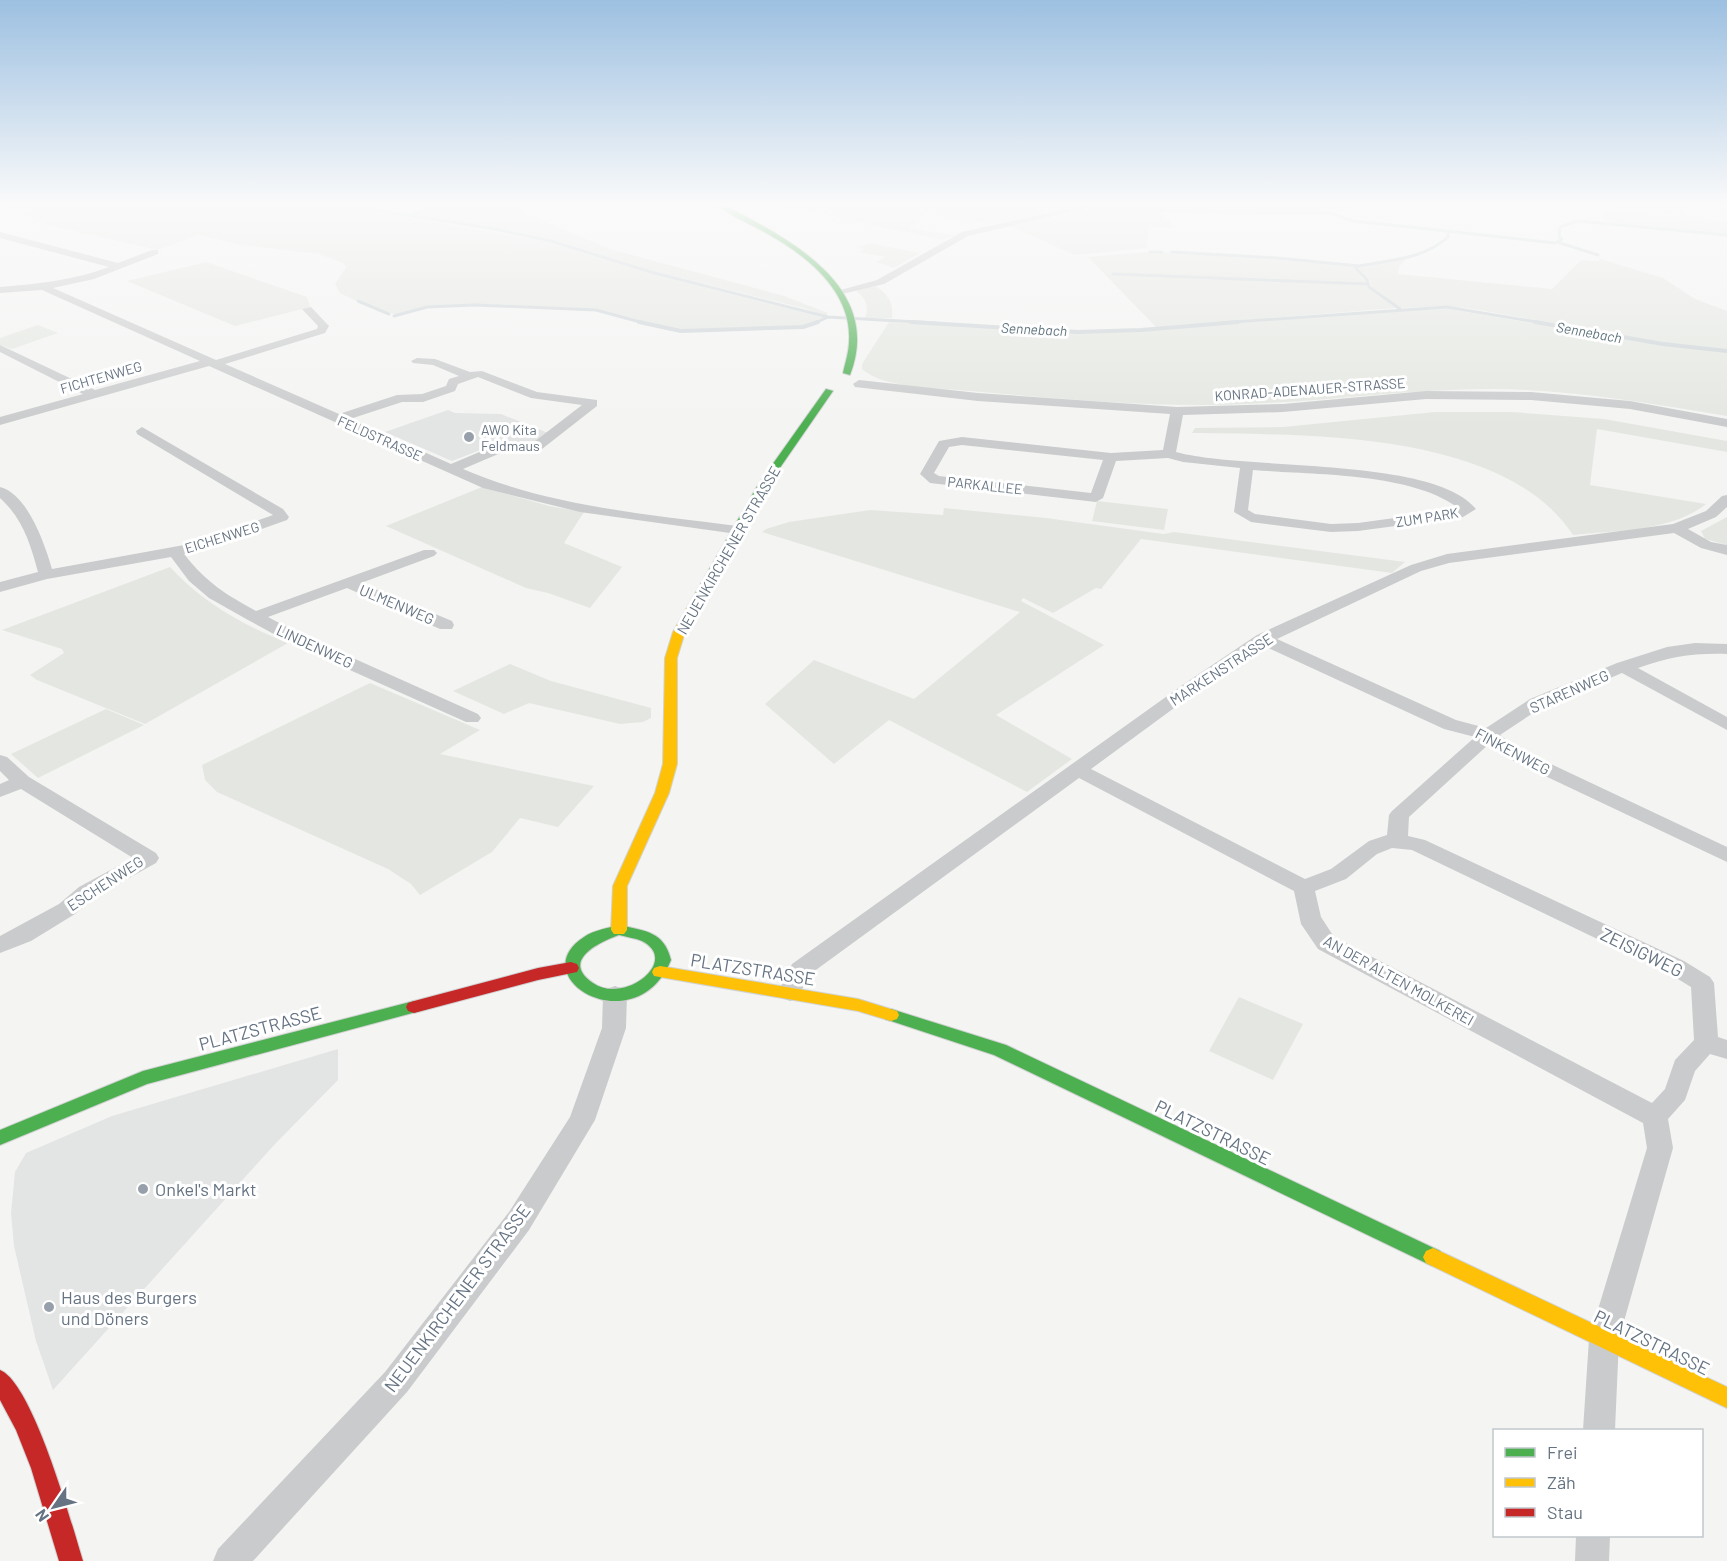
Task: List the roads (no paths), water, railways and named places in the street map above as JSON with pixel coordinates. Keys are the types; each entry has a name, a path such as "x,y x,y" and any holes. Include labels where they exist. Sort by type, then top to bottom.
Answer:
{"street":[{"name":"FELDSTRASSE","path":"0,290 42,287 81,279"},
{"path":"811,386 828,391 852,388 859,384 858,378 837,371 851,344 852,319 842,291 831,279"},
{"path":"842,291 885,279"},
{"name":"FELDSTRASSE","path":"42,287 488,484 552,503 737,530"},
{"name":"FICHTENWEG","path":"0,421 321,331 324,326 308,309"},
{"path":"0,348 94,395"},
{"path":"417,361 435,362 470,376"},
{"path":"337,419 400,398 423,398 451,388 453,382 478,373 535,395 593,403 537,446 501,448 450,469"},
{"name":"KONRAD-ADENAUER-STRASSE","path":"859,384 978,397 1177,411 1283,408 1384,398 1467,394 1531,396 1630,405 1727,423"},
{"name":"NEUENKIRCHENER STRASSE","path":"618,930 620,886 662,793 670,764 671,658 679,632 763,484 828,391"},
{"path":"1170,454 1177,411"},
{"name":"EICHENWEG","path":"0,587 46,575 198,547 282,517 278,512 142,431"},
{"name":"PARKALLEE","path":"1111,457 1096,498 934,480 927,474 944,444 962,441 1111,457 1170,454"},
{"name":"ZUM PARK","path":"1170,454 1183,458 1400,481 1444,493 1457,499 1469,509 1463,513 1358,527 1331,528 1251,518 1242,512 1247,465"},
{"path":"0,491 21,510 32,527 46,575"},
{"name":"MARKENSTRASSE","path":"790,992 800,970 1190,688 1263,639 1416,568 1447,560 1676,528 1711,514 1727,500"},
{"path":"1676,528 1706,545 1727,550"},
{"name":"LINDENWEG","path":"174,551 195,578 215,595 254,617 300,641 472,718"},
{"name":"ULMENWEG","path":"254,617 429,553"},
{"name":"ULMENWEG","path":"348,583 446,625"},
{"name":"FINKENWEG","path":"1263,639 1451,725 1468,728 1487,736 1502,743 1510,752 1727,855"},
{"name":"STARENWEG","path":"1487,736 1536,703 1623,667 1667,652 1695,648 1727,649"},
{"name":"STARENWEG","path":"1623,667 1727,724"},
{"path":"1078,770 1304,887 1341,872 1375,844 1397,839 1399,815 1487,736"},
{"name":"ESCHENWEG","path":"0,761 22,781 149,858 87,892 66,909 32,930 0,945"},
{"path":"0,791 22,781"},
{"name":"ZEISIGWEG","path":"1397,839 1418,845 1676,967 1702,983 1717,1046 1684,1067 1676,1093 1655,1117"},
{"name":"AN DER ALTEN MOLKEREI","path":"1304,887 1306,908 1317,934 1326,943 1655,1117"},
{"path":"618,930 646,935 657,942 663,951 664,961 660,972 642,988 615,995 601,995 580,985 573,978 571,968 573,958 580,948 597,936 618,930"},
{"name":"PLATZSTRASSE","path":"0,1138 143,1078 538,974 571,968"},
{"name":"PLATZSTRASSE","path":"660,972 858,1005 1000,1050 1727,1398"},
{"name":"NEUENKIRCHENER STRASSE","path":"230,1561 396,1382 519,1221 582,1120 614,1028 615,995"},
{"path":"1599,1429 1604,1339 1660,1149 1655,1117"},
{"path":"0,1380 9,1392 36,1448 71,1561"},
{"path":"1592,1561 1593,1537"}],"waterway":[{"name":"Sennebach","path":"678,279 828,317"},
{"path":"1237,279 1368,284"},
{"path":"1366,279 1369,287 1400,309"},
{"path":"358,301 389,314"},
{"path":"394,316 427,307 475,305 596,310 644,323"},
{"name":"Sennebach","path":"1220,323 1447,307 1543,323"},
{"path":"815,323 828,317"},
{"name":"Sennebach","path":"828,317 936,323"},
{"path":"639,322 681,331 803,327 815,323"},
{"name":"Sennebach","path":"911,322 1078,332 1141,330 1238,322"},
{"name":"Sennebach","path":"1535,322 1663,344 1727,351"}],"place":[{"name":"AWO Kita Feldmaus","path":"469,437"},
{"name":"Onkel's Markt","path":"143,1189"},
{"name":"Haus des Burgers und Döners","path":"49,1307"}]}
